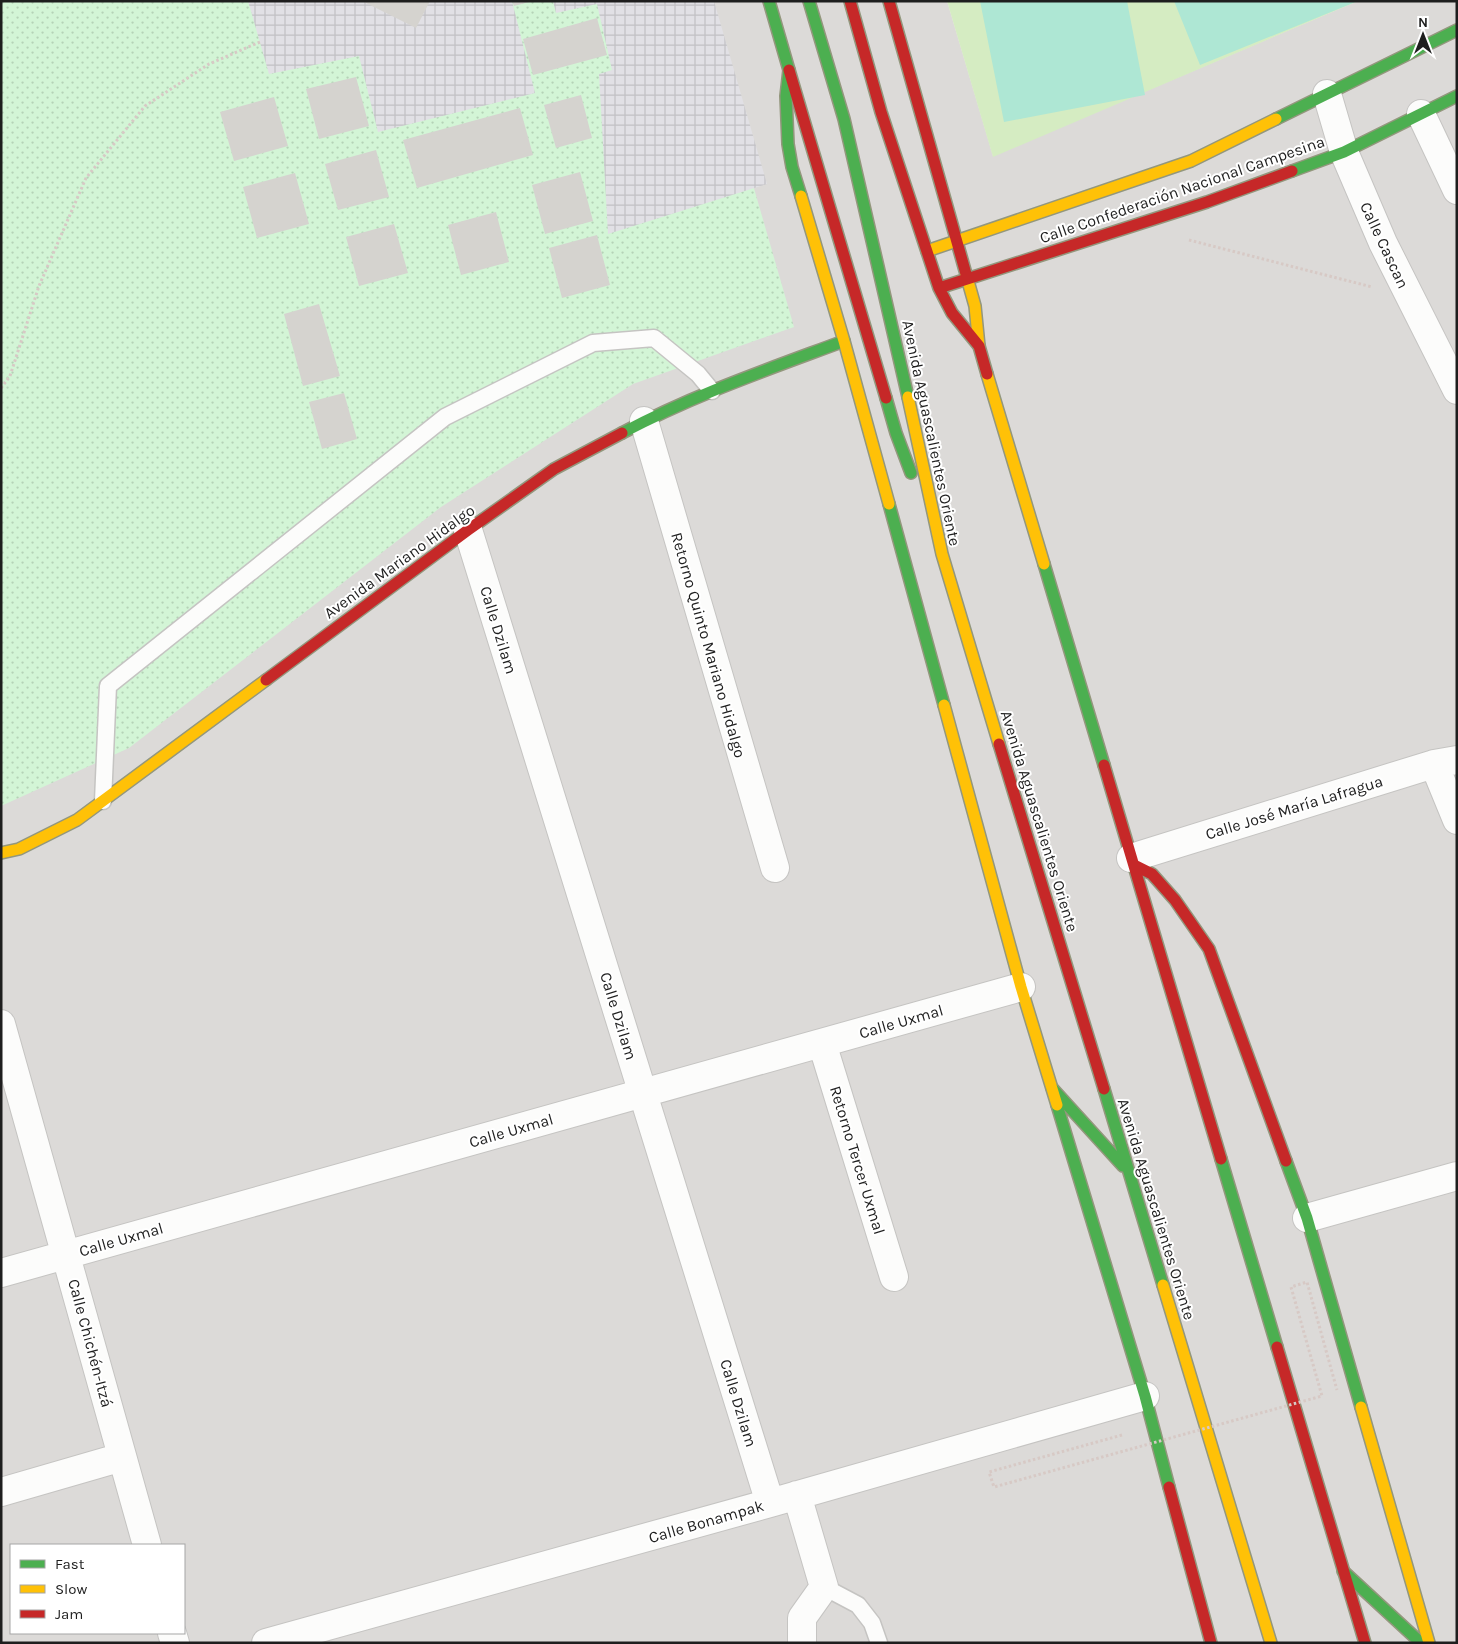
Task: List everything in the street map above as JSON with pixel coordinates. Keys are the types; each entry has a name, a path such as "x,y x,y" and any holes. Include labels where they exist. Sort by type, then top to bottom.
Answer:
{"street":[{"path":"769,1 896,433 942,554"},
{"name":"Avenida Aguascalientes Oriente","path":"809,1 844,119 916,431 942,554 1271,1643"},
{"path":"850,1 881,112 939,288 952,313 978,346"},
{"path":"889,1 975,306 978,346 1365,1643"},
{"name":"Calle Confederación Nacional Campesina","path":"927,251 1191,161 1457,30"},
{"path":"788,70 786,121 792,167 844,341 1021,987 1145,1396 1212,1643"},
{"name":"Calle Cascan","path":"1327,94 1344,152 1383,243 1457,390"},
{"name":"Calle Confederación Nacional Campesina","path":"939,288 1207,202 1344,152 1457,96"},
{"path":"1421,114 1457,190"},
{"name":"Avenida Mariano Hidalgo","path":"1,853 19,849 77,820 468,530 554,469 644,421 712,391 844,341"},
{"name":"Retorno Quinto Mariano Hidalgo","path":"644,421 775,868"},
{"name":"Calle Dzilam","path":"468,530 770,1503"},
{"path":"1445,762 1457,820"},
{"name":"Calle José María Lafragua","path":"1132,862 1445,762"},
{"path":"1132,862 1152,874 1175,900 1209,949 1307,1218 1428,1643"},
{"name":"Calle Uxmal","path":"1,1273 1021,987"},
{"name":"Calle Chichén-Itzá","path":"3,1038 66,1254 147,1544"},
{"name":"Retorno Tercer Uxmal","path":"822,1043 894,1277"},
{"path":"1052,1088 1128,1171"},
{"path":"1307,1218 1457,1176"},
{"name":"Calle Bonampak","path":"266,1643 770,1503 1145,1396"},
{"path":"1,1492 122,1457"},
{"path":"798,1495 824,1587 802,1618 802,1643"},
{"path":"1342,1570 1421,1643"}],"lane":[{"path":"104,801 108,686 445,417 593,343 654,338 698,374 712,391"},
{"path":"824,1587 858,1605 872,1623 879,1643"}],"path":[{"path":"1,388 10,376 39,286 86,178 145,106 209,64 260,42"},
{"path":"1180,237 1410,297"},
{"path":"1122,1435 989,1472 994,1487 1322,1396 1291,1287 1299,1284 1307,1282 1337,1390"}],"shaded area":[{"path":"1,1 947,1 993,156 1358,1 1457,1 1457,1643 1,1643"},
{"path":"248,1 512,1 535,93 378,132 359,56 269,74"},
{"path":"553,1 714,1 767,184 608,234 599,74 612,70 597,4 556,13"}],"green space":[{"path":"1,1 700,1 794,327 633,384 441,507 129,748 1,806"},
{"path":"947,1 1358,1 993,157"},
{"path":"980,1 1127,1 1145,95 1004,122"},
{"path":"1174,1 1358,1 1200,65"}],"building":[{"path":"362,1 430,1 416,28"},
{"path":"512,1 529,1 529,2 514,6"},
{"path":"597,18 607,55 533,75 523,39"},
{"path":"356,77 369,126 319,139 306,89"},
{"path":"581,95 592,138 556,148 544,105"},
{"path":"274,97 288,146 234,161 220,112"},
{"path":"520,108 533,155 417,188 403,140"},
{"path":"376,150 389,197 338,210 325,164"},
{"path":"580,172 593,221 545,234 532,185"},
{"path":"295,173 309,224 257,238 243,187"},
{"path":"496,212 509,262 461,275 448,225"},
{"path":"394,224 408,273 359,286 346,237"},
{"path":"597,235 610,285 562,298 549,248"},
{"path":"319,304 340,376 303,386 284,314"},
{"path":"344,393 357,439 322,449 309,402"}],"traffic: fast":[{"path":"769,1 789,70 786,96 788,144 792,167 801,196"},
{"path":"809,1 844,119 908,397"},
{"path":"1276,119 1457,30"},
{"path":"1292,171 1344,152 1457,96"},
{"path":"622,433 704,395 844,341"},
{"path":"886,398 896,433 911,473"},
{"path":"889,504 944,705"},
{"path":"1044,564 1104,765"},
{"path":"1052,1088 1123,1166"},
{"path":"1104,1089 1163,1285"},
{"path":"1057,1105 1145,1396 1169,1487"},
{"path":"1221,1159 1277,1347"},
{"path":"1286,1161 1307,1218 1361,1407"},
{"path":"1343,1571 1421,1643"}],"traffic: slow":[{"path":"927,251 1191,161 1276,119"},
{"path":"801,196 844,341 889,504"},
{"path":"966,274 975,306 979,346"},
{"path":"987,374 1044,564"},
{"path":"908,397 942,554 999,744"},
{"path":"1,853 19,849 77,820 266,680"},
{"path":"944,705 1021,987 1057,1105"},
{"path":"1163,1285 1271,1643"},
{"path":"1361,1407 1429,1643"}],"traffic: jam":[{"path":"850,1 881,112 939,288 952,313 979,346 987,374"},
{"path":"889,1 966,274"},
{"path":"789,70 886,398"},
{"path":"939,288 1207,202 1292,171"},
{"path":"266,680 468,530 554,469 622,433"},
{"path":"999,744 1104,1089"},
{"path":"1104,765 1221,1159"},
{"path":"1134,865 1152,874 1175,900 1209,949 1286,1161"},
{"path":"1277,1347 1365,1643"},
{"path":"1169,1487 1211,1643"}]}
